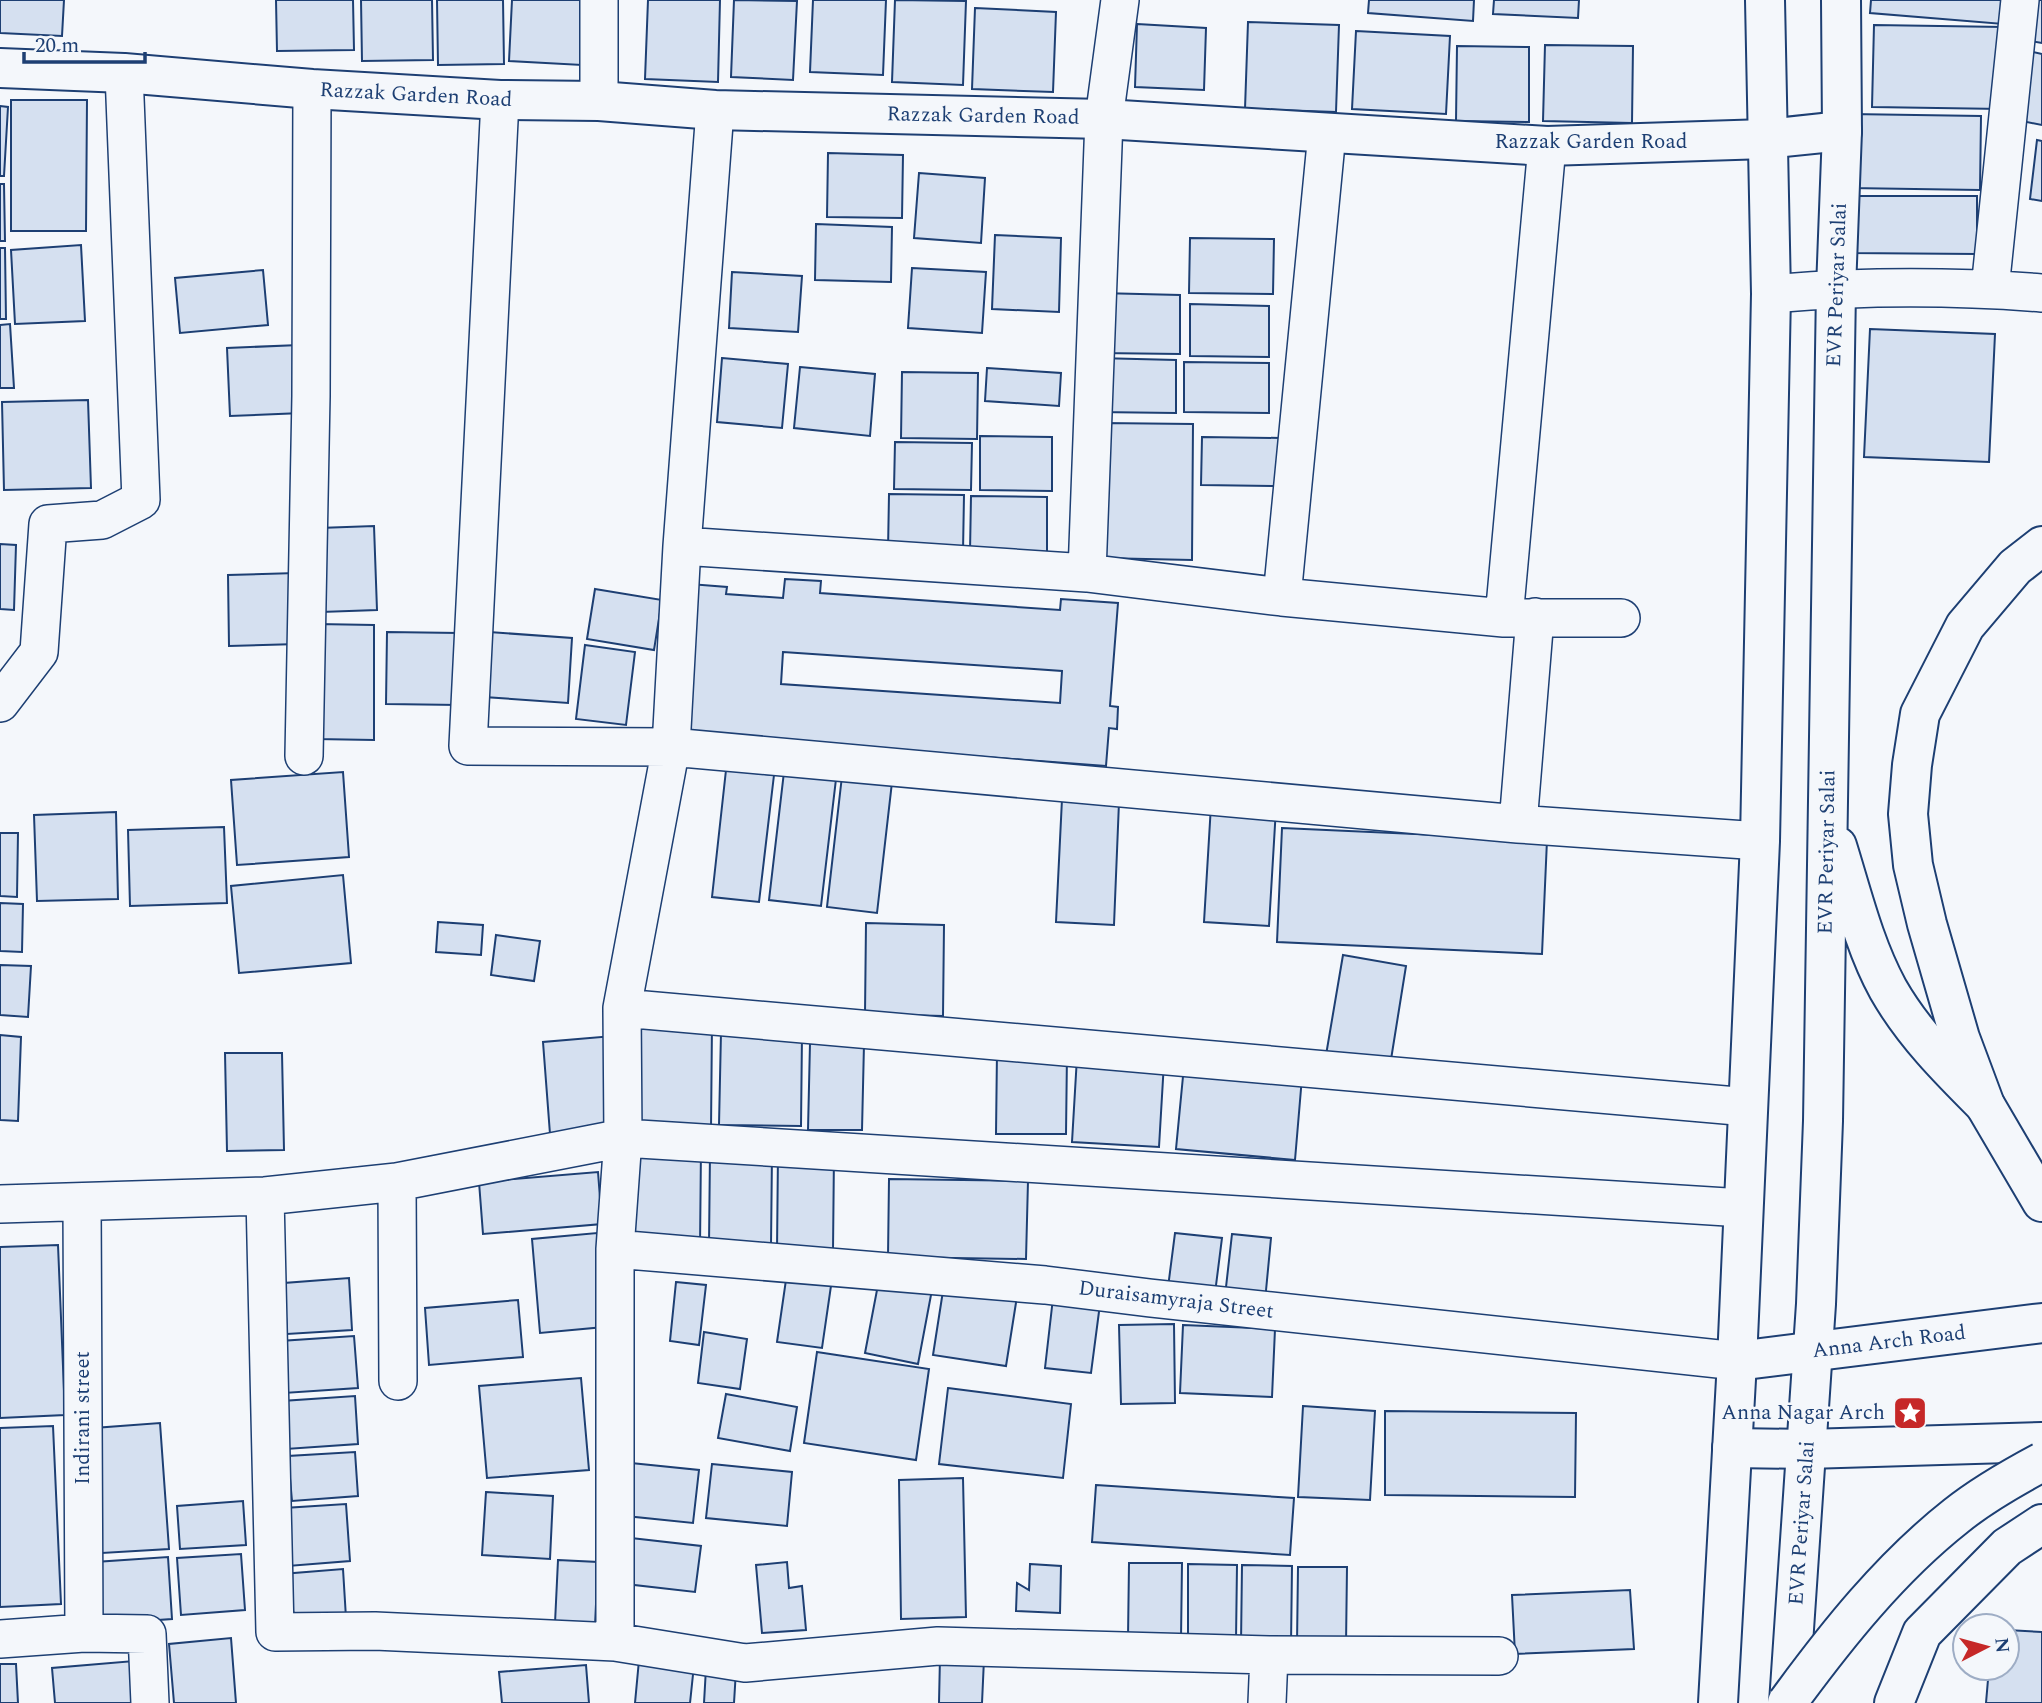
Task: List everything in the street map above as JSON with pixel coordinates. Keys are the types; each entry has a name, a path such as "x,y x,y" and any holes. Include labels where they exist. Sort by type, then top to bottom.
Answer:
{"main road":[{"path":"1716,1692 1737,1362 1760,841 1771,294 1765,0"},
{"name":"EVR Periyar Salai","path":"1788,1703 1807,1449 1823,1121 1836,289 1842,131 1841,0"},
{"name":"Razzak Garden Road","path":"0,68 124,73 312,89 500,100 599,101 715,110 1104,119 1547,146 1766,139 1842,131"},
{"path":"2042,546 2015,567 1965,626 1920,714 1908,814 1913,865 1960,1038 1985,1104 2042,1202"},
{"path":"1827,814 1869,945 1888,989 1935,1055 1985,1104"},
{"name":"Anna Arch Road","path":"1737,1362 2042,1323"},
{"path":"1732,1448 1807,1449 2042,1442"},
{"path":"1788,1703 1826,1650 1903,1563 1956,1516 2042,1462"},
{"path":"1894,1703 1922,1633 2007,1547 2042,1524"}],"street":[{"path":"598,0 599,101"},
{"path":"1087,573 1104,119 1121,0"},
{"path":"1990,289 2020,0"},
{"path":"0,703 39,652 48,524 102,520 141,500 124,73"},
{"path":"304,755 311,396 312,89"},
{"path":"500,100 468,746 671,747 1518,824 1760,841"},
{"path":"615,1642 615,1248 624,1138 622,1008 671,747 682,546 715,110"},
{"path":"1282,597 1326,133"},
{"path":"1518,824 1520,617 1547,146"},
{"path":"1771,294 1836,289 1990,289 2042,293"},
{"path":"682,546 1087,573 1282,597 1520,617 1621,618"},
{"path":"622,1008 1748,1107"},
{"path":"0,1204 265,1196 397,1182 624,1138 1743,1208"},
{"path":"397,1182 398,1381"},
{"path":"265,1196 275,1632 375,1631 615,1642 745,1663 938,1646 1269,1655 1499,1656"},
{"name":"Indirani street","path":"82,1202 84,1633"},
{"name":"Duraisamyraja Street","path":"615,1248 1045,1285 1737,1362"},
{"path":"0,1639 84,1633 148,1634 150,1703"},
{"path":"1267,1703 1269,1655"}],"building":[{"path":"0,0 64,0 62,36 0,33"},
{"path":"276,0 353,0 354,50 277,51"},
{"path":"361,0 432,0 433,60 362,61"},
{"path":"437,0 503,0 504,64 438,65"},
{"path":"512,0 586,0 582,65 509,61"},
{"path":"648,0 720,0 718,82 645,79"},
{"path":"734,0 797,1 793,80 731,77"},
{"path":"813,0 886,0 883,75 810,72"},
{"path":"895,0 966,1 963,85 892,82"},
{"path":"1369,0 1474,0 1473,21 1368,13"},
{"path":"1494,0 1579,0 1578,18 1493,14"},
{"path":"1871,0 2005,0 2003,24 1870,13"},
{"path":"2038,0 2042,0 2042,43 2031,41"},
{"path":"975,8 1056,12 1053,92 972,89"},
{"path":"1248,22 1339,25 1336,112 1245,109"},
{"path":"1137,24 1206,28 1204,90 1135,87"},
{"path":"1874,25 2004,27 2002,109 1872,107"},
{"path":"1356,31 1450,36 1446,114 1352,109"},
{"path":"1545,45 1633,46 1632,123 1543,121"},
{"path":"1457,46 1529,47 1529,122 1456,121"},
{"path":"2029,51 2042,54 2042,125 2017,120"},
{"path":"11,100 87,100 86,231 11,231"},
{"path":"0,106 8,107 4,176 0,176"},
{"path":"1850,114 1981,116 1980,190 1849,188"},
{"path":"2037,140 2042,141 2042,201 2030,199"},
{"path":"828,153 903,155 902,218 827,217"},
{"path":"919,173 985,178 981,243 914,238"},
{"path":"0,184 4,184 5,241 0,241"},
{"path":"1847,196 1977,196 1977,254 1847,253"},
{"path":"816,224 892,227 891,282 815,280"},
{"path":"995,235 1061,238 1059,312 992,309"},
{"path":"1190,238 1274,239 1273,294 1189,293"},
{"path":"81,245 85,321 15,324 11,250"},
{"path":"0,248 5,248 6,319 0,319"},
{"path":"912,268 986,272 982,333 908,328"},
{"path":"263,270 268,325 180,333 175,278"},
{"path":"732,272 802,276 798,332 729,328"},
{"path":"1099,293 1180,295 1180,354 1099,353"},
{"path":"1190,304 1269,306 1269,357 1190,356"},
{"path":"10,324 14,388 0,388 0,325"},
{"path":"1870,329 1995,334 1989,462 1864,457"},
{"path":"299,345 302,413 230,416 227,348"},
{"path":"722,358 788,364 782,428 717,422"},
{"path":"1097,358 1176,360 1176,413 1096,412"},
{"path":"1184,362 1269,363 1269,413 1184,412"},
{"path":"800,367 875,374 870,436 794,428"},
{"path":"987,368 1061,373 1059,406 985,401"},
{"path":"902,372 978,373 977,439 901,438"},
{"path":"88,400 91,488 4,490 2,402"},
{"path":"1102,423 1193,424 1192,560 1100,558"},
{"path":"980,436 1052,437 1052,491 980,490"},
{"path":"1202,437 1280,438 1279,486 1201,485"},
{"path":"895,442 972,443 971,490 894,489"},
{"path":"889,494 964,495 963,552 888,551"},
{"path":"971,496 1047,497 1047,553 970,552"},
{"path":"374,526 377,610 321,612 319,528"},
{"path":"0,544 16,545 14,610 0,609"},
{"path":"296,573 298,644 229,646 228,575"},
{"path":"785,579 821,581 820,593 1060,610 1061,599 1118,603 1110,706 1118,707 1117,729 1109,728 1106,766 680,734 690,584 727,587 726,594 783,598","holes":["783,652 1062,671 1060,703 781,684"]},
{"path":"595,589 662,600 654,650 587,639"},
{"path":"317,624 374,625 374,740 316,739"},
{"path":"387,632 459,633 459,705 386,704"},
{"path":"489,632 572,638 568,703 484,697"},
{"path":"585,645 635,652 626,725 576,719"},
{"path":"726,770 774,775 759,902 712,897"},
{"path":"343,772 349,857 237,865 231,780"},
{"path":"784,772 836,779 821,906 769,900"},
{"path":"842,776 892,782 877,913 827,907"},
{"path":"1062,799 1119,802 1114,925 1056,922"},
{"path":"1211,805 1276,808 1269,926 1204,922"},
{"path":"116,812 118,899 37,901 34,815"},
{"path":"224,827 227,903 130,906 128,830"},
{"path":"1282,828 1547,840 1542,954 1277,942"},
{"path":"0,833 18,833 17,897 0,896"},
{"path":"343,875 351,963 239,973 231,886"},
{"path":"0,903 23,904 22,952 0,951"},
{"path":"438,922 483,925 481,955 436,952"},
{"path":"866,923 944,925 943,1016 865,1014"},
{"path":"496,935 540,941 534,981 491,975"},
{"path":"1343,955 1406,966 1389,1072 1325,1061"},
{"path":"0,965 31,966 28,1017 0,1015"},
{"path":"638,1022 712,1023 711,1130 636,1129"},
{"path":"721,1032 802,1034 801,1126 719,1125"},
{"path":"0,1035 21,1037 18,1121 0,1120"},
{"path":"613,1036 621,1128 550,1134 543,1042"},
{"path":"810,1043 864,1044 862,1130 808,1130"},
{"path":"997,1051 1067,1053 1066,1134 996,1134"},
{"path":"225,1053 282,1053 284,1150 227,1151"},
{"path":"1077,1057 1164,1062 1159,1147 1072,1142"},
{"path":"1184,1066 1302,1077 1295,1160 1176,1149"},
{"path":"632,1146 701,1147 700,1248 630,1247"},
{"path":"710,1152 772,1153 771,1246 709,1245"},
{"path":"778,1152 834,1153 833,1251 777,1251"},
{"path":"598,1172 602,1224 483,1234 479,1182"},
{"path":"889,1179 1028,1181 1026,1259 888,1257"},
{"path":"597,1233 604,1327 540,1333 532,1239"},
{"path":"1175,1233 1222,1238 1213,1309 1166,1303"},
{"path":"1232,1234 1271,1238 1265,1301 1225,1296"},
{"path":"58,1245 65,1415 0,1418 0,1247"},
{"path":"788,1266 833,1272 822,1348 777,1342"},
{"path":"881,1269 934,1279 918,1364 865,1353"},
{"path":"349,1278 352,1330 287,1334 284,1283"},
{"path":"945,1278 1018,1290 1006,1366 933,1355"},
{"path":"676,1282 706,1285 699,1345 670,1341"},
{"path":"1053,1298 1100,1304 1091,1373 1045,1368"},
{"path":"518,1300 523,1357 429,1365 425,1308"},
{"path":"1174,1324 1175,1403 1121,1404 1119,1325"},
{"path":"1183,1325 1275,1329 1272,1397 1180,1393"},
{"path":"704,1332 747,1339 740,1389 698,1383"},
{"path":"354,1336 358,1388 284,1393 280,1341"},
{"path":"817,1352 929,1369 916,1460 804,1443"},
{"path":"581,1378 589,1470 487,1478 479,1386"},
{"path":"948,1388 1071,1404 1063,1478 939,1464"},
{"path":"726,1394 797,1407 790,1451 718,1438"},
{"path":"355,1396 358,1444 286,1449 282,1401"},
{"path":"1303,1406 1375,1411 1370,1500 1298,1497"},
{"path":"1385,1411 1576,1413 1575,1497 1385,1495"},
{"path":"160,1423 169,1549 102,1553 94,1428"},
{"path":"53,1426 61,1604 0,1607 0,1428"},
{"path":"355,1452 358,1496 292,1501 288,1456"},
{"path":"631,1463 699,1470 693,1523 626,1516"},
{"path":"712,1464 792,1472 787,1526 706,1518"},
{"path":"963,1478 966,1617 901,1619 899,1480"},
{"path":"1096,1485 1294,1498 1290,1555 1092,1542"},
{"path":"486,1492 553,1496 550,1559 482,1555"},
{"path":"243,1501 246,1545 180,1549 177,1506"},
{"path":"346,1504 350,1561 288,1566 284,1508"},
{"path":"631,1538 701,1546 695,1592 626,1584"},
{"path":"241,1554 245,1610 181,1615 177,1558"},
{"path":"168,1557 172,1619 100,1624 95,1562"},
{"path":"558,1560 598,1562 595,1625 555,1623"},
{"path":"787,1562 789,1588 802,1586 806,1630 762,1633 756,1565"},
{"path":"1129,1563 1182,1563 1181,1639 1128,1638"},
{"path":"1030,1564 1061,1566 1060,1613 1016,1611 1017,1583 1029,1590"},
{"path":"1188,1564 1237,1565 1236,1640 1188,1640"},
{"path":"1242,1565 1292,1566 1291,1645 1241,1644"},
{"path":"1298,1567 1347,1567 1346,1645 1297,1644"},
{"path":"343,1569 346,1618 286,1622 282,1574"},
{"path":"1630,1590 1634,1649 1515,1654 1512,1595"},
{"path":"2021,1631 2042,1632 2042,1703 1986,1703 1988,1682 2021,1682"},
{"path":"231,1638 236,1703 174,1703 169,1644"},
{"path":"940,1657 984,1659 982,1703 939,1703"},
{"path":"639,1660 694,1665 690,1703 635,1703"},
{"path":"134,1661 137,1703 55,1703 52,1668"},
{"path":"0,1664 16,1664 18,1703 0,1703"},
{"path":"586,1665 589,1703 502,1703 499,1672"},
{"path":"706,1668 736,1670 734,1703 704,1703"}],"place":[{"name":"Anna Nagar Arch","path":"1910,1413"}]}
